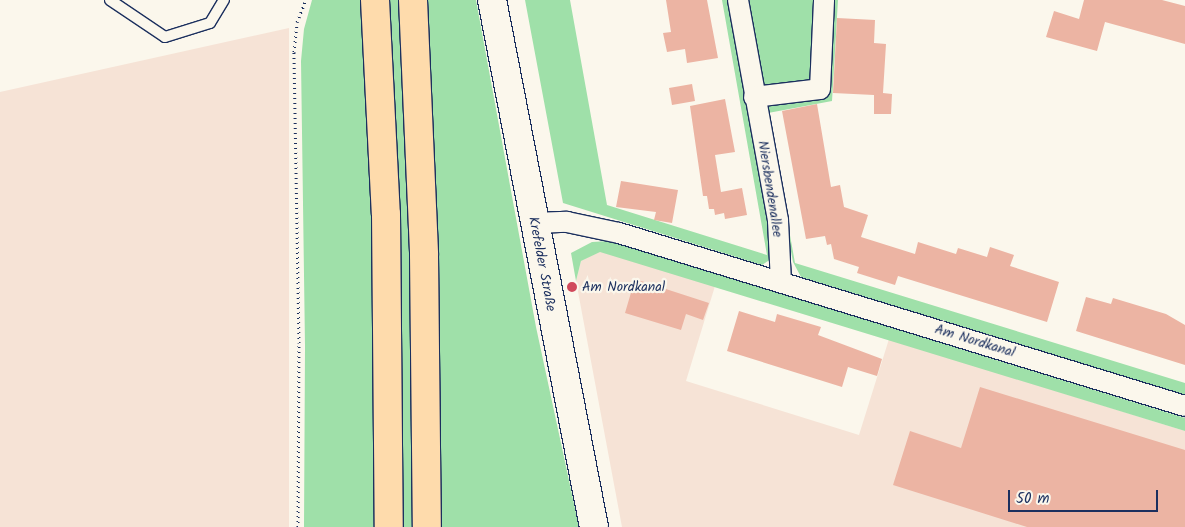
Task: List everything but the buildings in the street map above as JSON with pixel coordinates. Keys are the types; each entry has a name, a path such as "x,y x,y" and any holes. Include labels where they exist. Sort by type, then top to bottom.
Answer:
{"highway":[{"path":"375,0 387,250 389,527"},
{"path":"413,0 424,255 427,527"}],"street":[{"name":"Krefelder Straße","path":"492,0 533,223 594,527"},
{"name":"Niersbendenallee","path":"738,0 754,97 778,221 781,282"},
{"path":"754,97 820,89 824,0"},
{"name":"Am Nordkanal","path":"533,223 567,222 606,229 1185,406"}],"lane":[{"path":"110,0 165,37 210,23 224,0"}],"path":[{"path":"298,527 299,344 294,52 298,22 306,0"}],"shaded area":[{"path":"289,28 289,527 0,527 0,92"},
{"path":"600,251 715,286 686,381 859,435 889,339 1185,431 1185,527 622,527 576,281 581,261"}],"green space":[{"path":"312,0 476,0 536,327 579,527 304,527 305,346 301,61 304,29"},
{"path":"525,0 570,0 607,205 767,255 722,0 728,0 774,257 762,265 563,203"},
{"path":"745,0 815,0 811,78 808,83 761,87"},
{"path":"830,0 838,0 832,101 768,113 795,263 1185,383 1185,395 801,277 793,262 764,105 824,96"},
{"path":"609,241 1185,418 1185,431 600,252 581,261 576,281 571,253 592,242"}],"place":[{"name":"Am Nordkanal","path":"572,287"}]}
